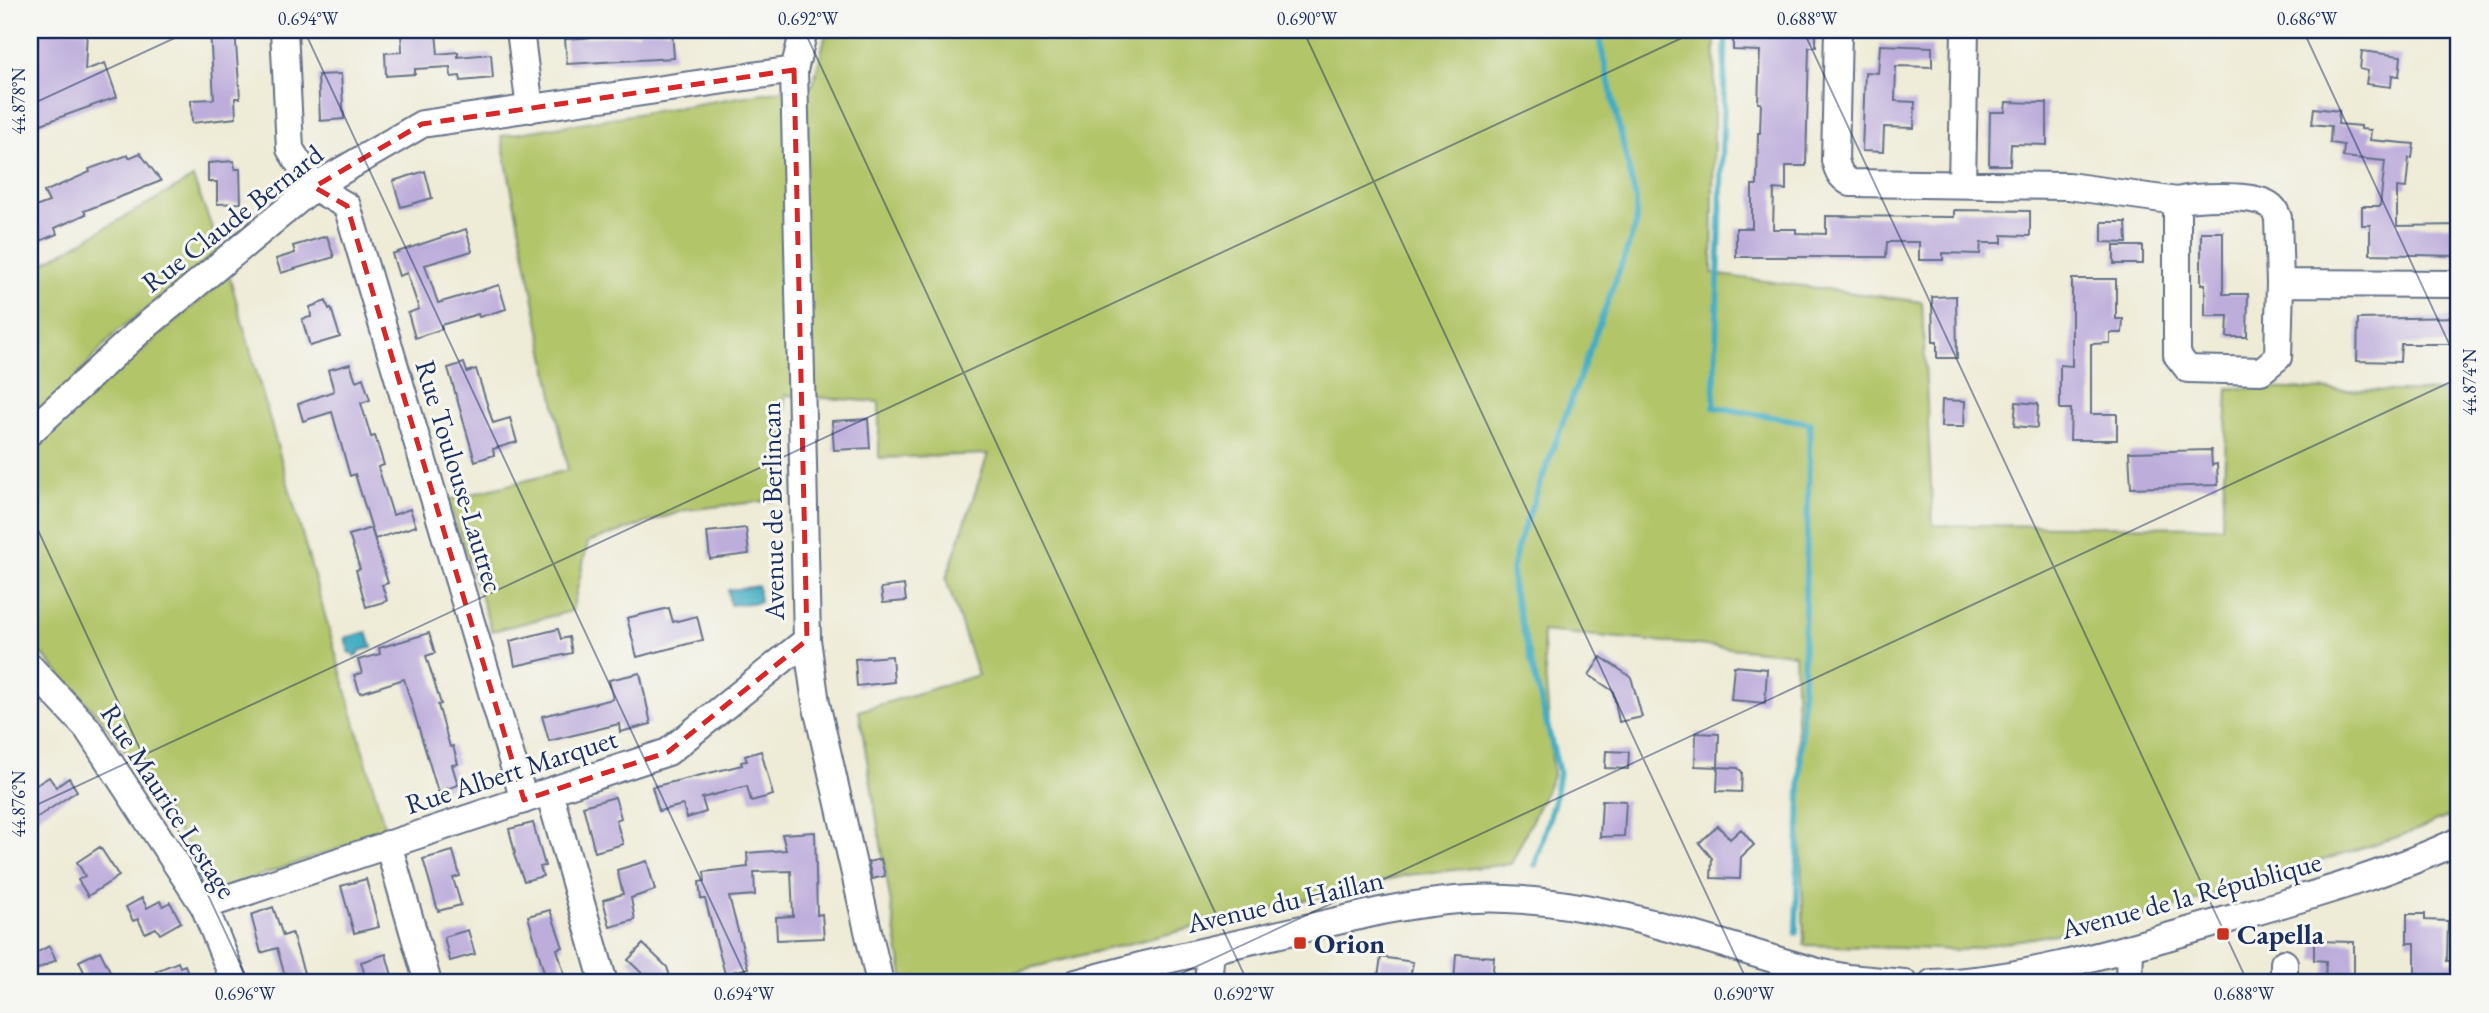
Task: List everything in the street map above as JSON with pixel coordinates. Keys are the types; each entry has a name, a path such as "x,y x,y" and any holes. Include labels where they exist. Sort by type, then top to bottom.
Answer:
{"street":[{"path":"284,30 290,149 314,187"},
{"path":"520,30 530,110"},
{"name":"Avenue de Berlincan","path":"804,30 794,70 807,640 816,703 880,983"},
{"path":"1838,30 1835,160 1838,171 1851,183 2068,186 2177,201 2193,197 2266,202 2274,209 2278,218 2278,357 2261,371 2188,369 2177,355 2177,201"},
{"path":"1962,184 1965,30"},
{"name":"Rue Claude Bernard","path":"30,432 141,330 314,187 422,124 794,70"},
{"name":"Rue Toulouse-Lautrec","path":"314,187 347,206 524,800"},
{"path":"2280,283 2459,284"},
{"name":"Rue Albert Marquet","path":"204,906 668,752 807,640"},
{"name":"Rue Maurice Lestage","path":"30,667 87,728 204,906 235,983"},
{"path":"549,792 604,983"},
{"name":"Avenue de la République","path":"1932,983 1978,980 2130,948 2384,873 2459,841"},
{"path":"388,844 428,983"},
{"name":"Avenue du Haillan","path":"1076,983 1414,905 1479,898 1510,899 1603,912 1818,972 1848,978 1904,983"},
{"path":"2129,983 2130,948"},
{"path":"1209,983 1211,950"}],"highlighted area":[{"path":"794,70 807,640 668,752 524,800 347,206 314,187 422,124"}],"green space":[{"path":"827,30 1715,30 1712,274 1922,302 1933,525 2222,527 2228,388 2459,392 2459,812 2412,832 2130,921 1962,950 1804,945 1795,654 1542,631 1553,776 1511,864 1407,875 969,983 904,983 859,711 978,675 946,579 988,454 879,458 879,402 785,395 783,499 686,510 588,542 572,611 492,631 448,500 568,470 501,136 813,85"},
{"path":"193,178 222,254 117,331 47,409 30,423 30,271"},
{"path":"229,275 386,832 216,891 137,767 98,716 30,641 30,447"}],"water":[{"path":"758,586 760,602 730,605 728,590"},
{"path":"367,632 372,647 359,651 359,654 354,656 352,652 349,653 345,638"}],"building":[{"path":"30,30 87,30 85,70 105,63 117,97 30,128"},
{"path":"210,30 235,30 240,98 235,98 236,118 192,123 191,100 214,99"},
{"path":"401,30 418,30 419,34 436,33 438,54 458,52 458,57 491,54 493,78 461,81 460,76 451,77 450,67 415,69 415,74 386,76 385,53 402,52"},
{"path":"672,30 674,58 567,64 565,39"},
{"path":"1733,30 1816,30 1816,47 1809,47 1806,166 1786,166 1786,190 1774,189 1773,229 1796,229 1796,233 1826,234 1826,216 1954,217 1954,210 2030,211 2030,236 2002,235 2002,243 1981,243 1980,254 1943,253 1943,260 1919,260 1919,242 1887,242 1886,257 1736,257 1736,228 1752,228 1752,185 1757,185 1761,103 1758,103 1760,51 1733,50"},
{"path":"1880,45 1932,47 1932,67 1896,66 1895,101 1915,102 1914,128 1884,127 1883,152 1862,151 1865,72 1878,73"},
{"path":"2362,51 2401,56 2399,76 2392,75 2391,87 2366,84 2368,71 2360,69"},
{"path":"341,74 344,119 320,121 318,75"},
{"path":"2006,102 2047,103 2047,145 2011,144 2010,165 1989,165 1990,112 2005,112"},
{"path":"2314,108 2339,111 2338,124 2361,126 2361,129 2371,130 2370,140 2414,144 2412,158 2409,158 2406,188 2397,187 2397,226 2459,225 2459,256 2370,254 2370,225 2362,225 2362,206 2380,206 2385,161 2343,157 2344,145 2330,143 2331,126 2312,124"},
{"path":"140,153 161,181 84,211 86,214 55,228 57,234 30,245 30,209 49,202 44,192 90,172 89,169"},
{"path":"234,161 235,169 240,169 241,203 217,204 217,182 208,182 208,163"},
{"path":"425,171 432,198 401,207 393,181"},
{"path":"2102,222 2126,222 2127,243 2102,242"},
{"path":"466,229 472,251 425,265 438,303 499,285 506,309 441,325 442,329 415,338 408,313 419,309 407,273 399,276 392,254"},
{"path":"2201,232 2223,232 2223,294 2248,294 2247,337 2227,337 2228,316 2205,316 2205,284 2201,284"},
{"path":"327,236 334,257 281,273 276,259 295,253 293,246"},
{"path":"2114,246 2143,246 2143,264 2114,264"},
{"path":"2072,279 2116,279 2116,319 2123,319 2122,333 2110,333 2110,343 2091,344 2091,414 2117,414 2117,440 2070,440 2071,409 2060,409 2060,365 2072,366"},
{"path":"1956,296 1957,358 1937,358 1937,342 1933,342 1932,297"},
{"path":"326,301 329,309 331,308 340,337 310,346 302,319 311,317 310,307"},
{"path":"2458,317 2458,344 2401,344 2400,362 2357,361 2358,319"},
{"path":"464,363 467,372 476,369 493,423 510,418 517,442 493,449 494,455 475,461 448,368"},
{"path":"350,364 356,381 363,378 370,400 361,403 371,437 375,436 384,465 378,467 393,515 410,509 416,526 375,539 355,474 350,476 332,412 303,421 298,404 334,391 328,370"},
{"path":"1942,400 1965,401 1964,427 1941,427"},
{"path":"2016,402 2038,404 2037,428 2014,426"},
{"path":"868,419 870,448 834,450 832,421"},
{"path":"2211,450 2212,465 2217,464 2218,485 2131,488 2129,452"},
{"path":"371,528 388,583 382,585 387,601 366,607 356,570 360,569 349,535"},
{"path":"746,528 749,554 710,559 707,532"},
{"path":"904,585 906,601 883,603 881,588"},
{"path":"669,608 673,622 697,616 703,640 637,657 627,618"},
{"path":"558,629 561,639 569,637 572,653 515,666 510,641"},
{"path":"429,633 435,653 426,656 441,704 438,705 450,747 453,746 458,764 452,765 458,785 438,792 404,679 360,693 354,675 362,673 358,660 380,654 379,648"},
{"path":"892,656 894,682 857,686 855,659"},
{"path":"1601,657 1631,677 1642,717 1619,722 1613,691 1589,675"},
{"path":"1734,666 1767,669 1765,703 1731,700"},
{"path":"640,673 651,724 620,732 619,724 549,741 542,716 613,699 609,680"},
{"path":"1696,733 1719,734 1718,767 1695,766"},
{"path":"761,751 773,795 751,801 747,786 702,798 706,812 687,818 683,805 659,811 652,787 742,765 741,762 747,761 745,756"},
{"path":"1606,751 1629,752 1628,769 1605,768"},
{"path":"1718,767 1738,768 1742,772 1741,792 1717,791"},
{"path":"49,777 56,787 69,778 77,791 30,822 30,789"},
{"path":"615,797 621,818 616,820 623,844 595,852 583,806"},
{"path":"1602,800 1626,801 1624,836 1600,837"},
{"path":"533,823 545,866 540,867 543,876 524,881 514,855 509,829"},
{"path":"1718,826 1730,839 1741,829 1754,845 1741,857 1740,879 1711,878 1712,858 1699,843"},
{"path":"815,832 817,915 822,914 824,938 777,940 776,917 793,916 791,871 754,872 755,895 729,897 748,968 725,974 705,899 701,899 699,882 705,881 704,872 748,867 747,853 786,850 782,834"},
{"path":"100,847 119,876 88,896 78,880 85,876 77,862"},
{"path":"453,851 460,876 453,878 461,905 438,911 423,859"},
{"path":"881,859 885,876 872,879 868,862"},
{"path":"647,861 655,890 631,898 635,920 610,927 603,900 623,894 617,870"},
{"path":"366,879 379,927 354,933 341,886"},
{"path":"142,898 147,908 160,901 163,906 170,902 181,922 160,934 156,928 145,933 138,919 133,921 126,907"},
{"path":"273,907 283,936 292,933 307,983 287,983 277,948 261,953 251,915"},
{"path":"550,910 563,947 557,949 567,983 547,983 528,916"},
{"path":"2407,914 2425,914 2425,920 2448,921 2447,961 2455,961 2455,980 2447,979 2447,983 2415,983 2415,943 2407,943"},
{"path":"468,930 475,954 450,961 444,937"},
{"path":"2314,941 2354,942 2354,983 2325,983 2326,961 2314,960"},
{"path":"643,944 667,967 672,983 649,983 628,960"},
{"path":"49,946 56,960 30,973 30,956"},
{"path":"100,951 116,983 89,983 79,961"},
{"path":"386,954 394,983 367,983 361,962"},
{"path":"1456,954 1494,957 1492,983 1454,983"},
{"path":"1381,957 1413,962 1409,983 1377,983"},
{"path":"178,962 180,967 185,965 192,983 142,983 158,976 156,971"}],"waterway":[{"path":"1535,865 1554,801 1559,772 1513,590 1512,569 1519,541 1636,225 1636,201 1597,30"},
{"path":"1726,30 1714,407 1810,423 1796,933"}],"place":[{"name":"Capella","path":"2223,934"},
{"name":"Orion","path":"1300,943"}]}
